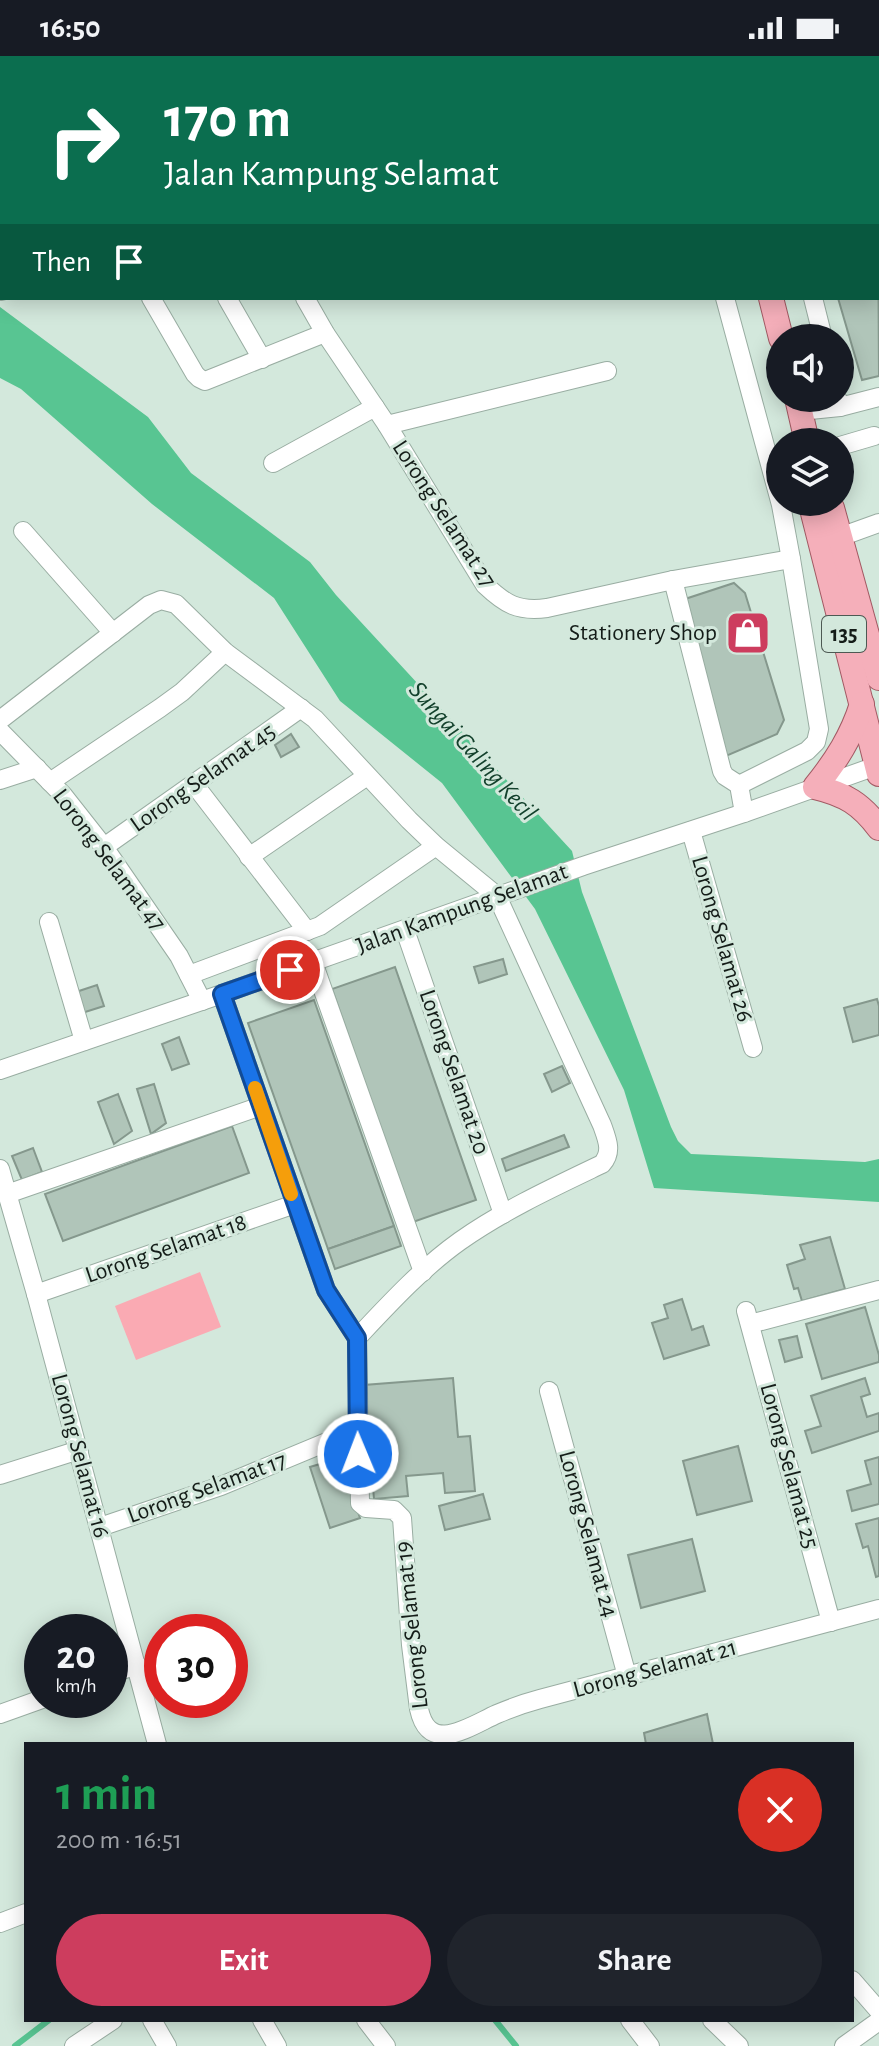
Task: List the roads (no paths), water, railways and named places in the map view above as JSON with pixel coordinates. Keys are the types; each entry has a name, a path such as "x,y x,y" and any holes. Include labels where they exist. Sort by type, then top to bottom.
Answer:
{"main road":[{"path":"772,300 778,324"},
{"name":"135","path":"814,516 878,768"},
{"name":"135","path":"833,516 879,678"},
{"path":"862,704 844,747 815,787 837,792 852,800 879,828"}],"street":[{"path":"152,300 199,378 205,381 325,333"},
{"path":"228,300 262,359"},
{"name":"Lorong Selamat 27","path":"306,300 485,585 514,607 531,610 547,608 673,580 791,559"},
{"path":"726,300 781,505 819,729 816,742 807,751 739,785"},
{"path":"814,300 820,324"},
{"path":"387,425 607,371"},
{"path":"854,400 879,397"},
{"path":"273,463 375,407"},
{"path":"854,442 874,436"},
{"path":"840,537 879,523"},
{"path":"23,531 113,633"},
{"path":"673,580 722,771 739,785 744,813"},
{"path":"0,720 149,605 161,600 176,604 225,652 328,731 436,846 497,896 602,1125 609,1151 607,1158 602,1164 503,1214 460,1241 401,1292 357,1338 326,1290 222,994"},
{"path":"50,782 182,692 225,652"},
{"name":"Lorong Selamat 45","path":"104,847 301,708"},
{"name":"Lorong Selamat 47","path":"0,731 50,782 104,847 179,956 202,1001"},
{"path":"0,780 37,768"},
{"name":"Jalan Kampung Selamat","path":"0,1070 583,866 878,768"},
{"path":"249,857 367,776"},
{"path":"194,784 307,931"},
{"name":"Lorong Selamat 26","path":"691,831 753,1048"},
{"path":"189,975 307,931 335,916 436,846"},
{"path":"49,922 84,1041"},
{"name":"Lorong Selamat 20","path":"405,930 503,1214"},
{"path":"313,962 423,1272"},
{"path":"7,1194 261,1106"},
{"name":"Lorong Selamat 16","path":"0,1169 7,1194 8,1226 36,1294 156,1742"},
{"name":"Lorong Selamat 18","path":"36,1294 295,1204"},
{"name":"Lorong Selamat 25","path":"831,1622 748,1317 879,1290"},
{"name":"Lorong Selamat 19","path":"357,1338 360,1503 366,1508 394,1510 402,1518 419,1709 421,1720 434,1733"},
{"name":"Lorong Selamat 24","path":"549,1391 627,1676"},
{"name":"Lorong Selamat 17","path":"100,1527 221,1486 358,1429"},
{"path":"0,1475 79,1450"},
{"name":"Lorong Selamat 21","path":"434,1733 466,1737 510,1708 879,1609"},
{"path":"128,1668 137,1665"},
{"path":"0,1714 24,1705"},
{"path":"0,1923 24,1914"},
{"path":"854,1982 879,2011"},
{"path":"844,2046 879,2021"},
{"path":"74,2046 110,2022"},
{"path":"153,2022 167,2046"},
{"path":"263,2022 277,2046"},
{"path":"368,2022 386,2046"},
{"path":"632,2022 650,2046"},
{"path":"714,2022 739,2046"}],"water":[{"name":"Sungai Galing Kecil","path":"0,307 148,417 191,473 310,562 336,595 572,851 582,892 678,1141 691,1154 865,1162 879,1159 879,1202 654,1188 624,1090 535,909 442,783 340,701 274,598 152,504 21,389 0,378"}],"waterway":[{"path":"15,2046 46,2022"},
{"path":"497,2022 516,2046"}],"place":[{"name":"Stationery Shop","path":"748,633"}]}
